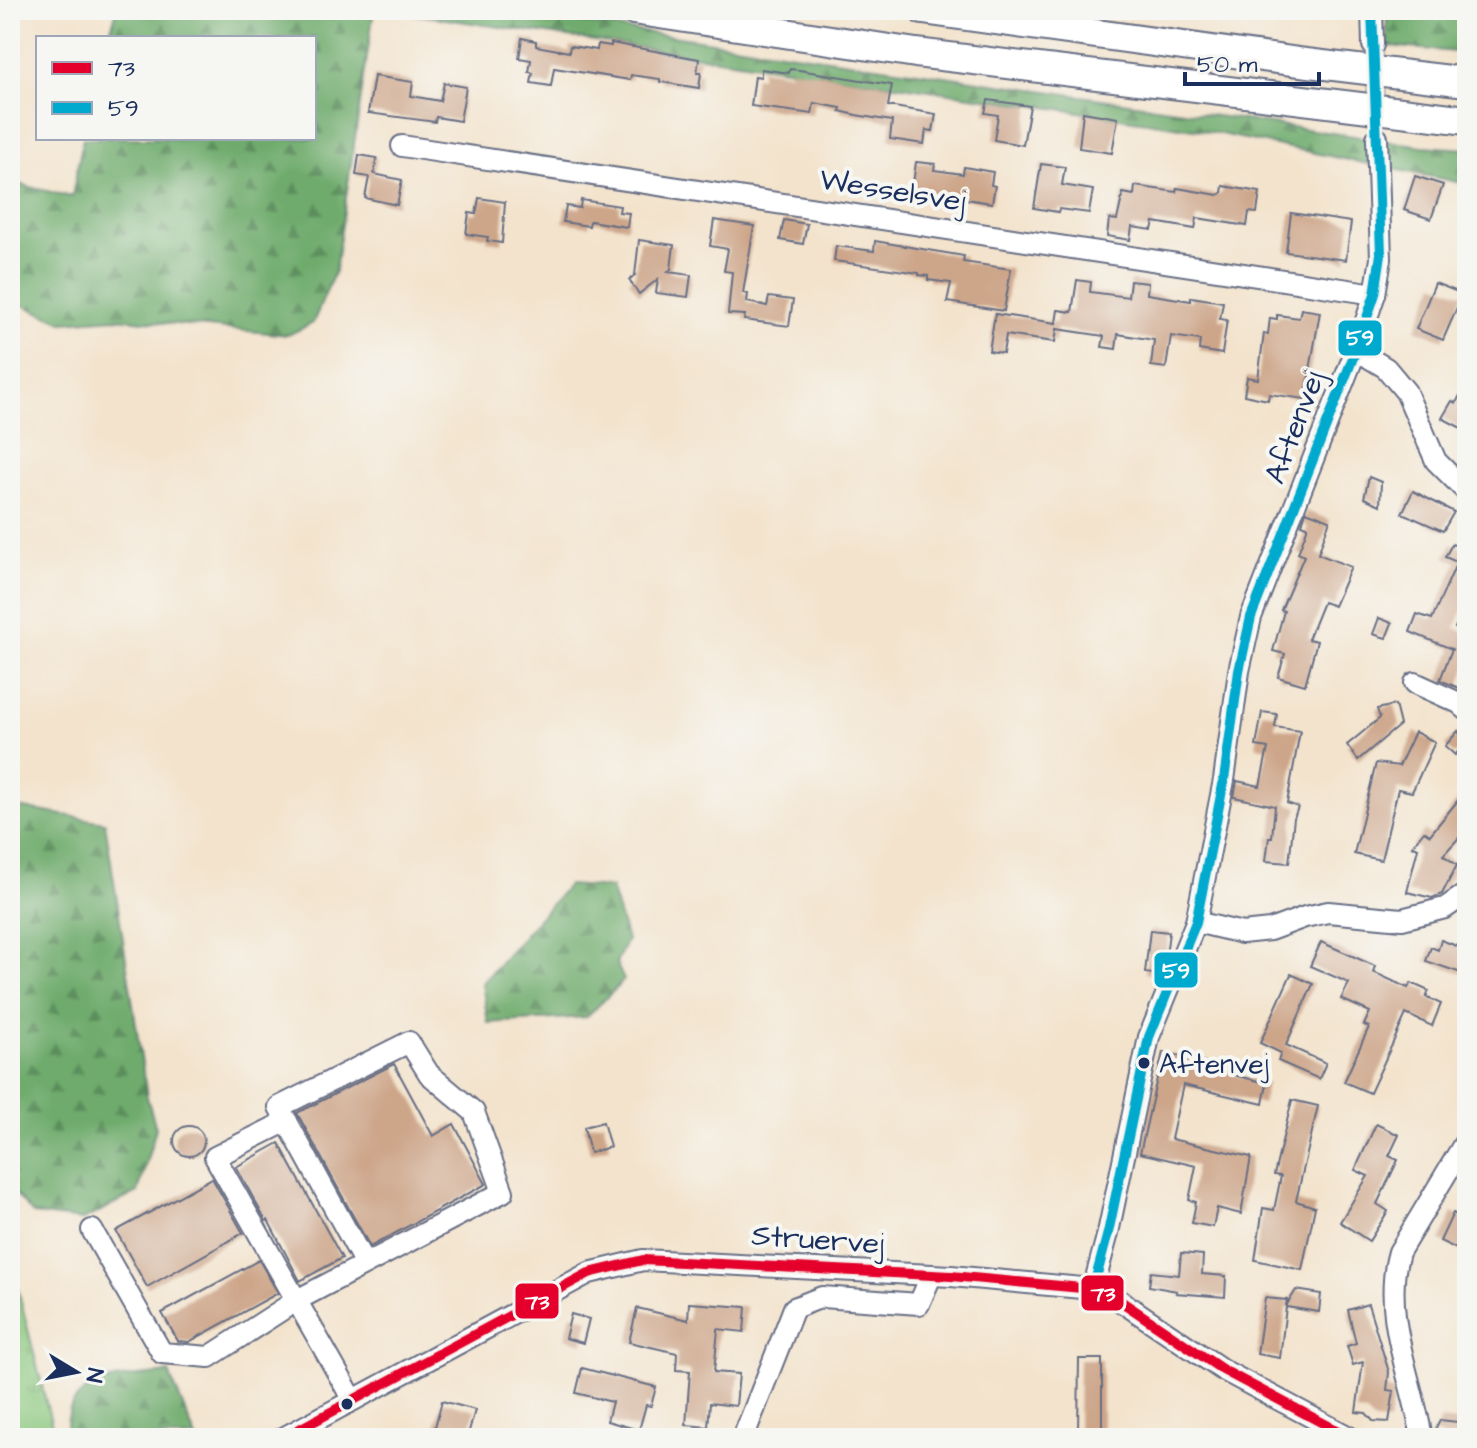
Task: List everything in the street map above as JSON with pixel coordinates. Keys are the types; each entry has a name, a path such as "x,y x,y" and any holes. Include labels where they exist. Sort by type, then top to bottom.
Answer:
{"highway":[{"path":"633,10 916,53 1467,120"},
{"path":"923,10 1467,82"}],"street":[{"path":"1372,10 1373,45"},
{"name":"Aftenvej","path":"1093,1289 1108,1233 1149,1037 1196,922 1251,617 1375,294 1381,259 1377,138"},
{"name":"Wesselsvej","path":"402,146 1375,294"},
{"path":"1356,350 1386,368 1406,392 1436,461 1467,491"},
{"path":"1415,683 1459,703 1467,710"},
{"path":"1196,922 1242,933 1270,930 1328,912 1402,919 1445,908 1467,893"},
{"path":"92,1230 162,1353 209,1357 297,1300 503,1192 474,1112 429,1074 409,1042 279,1107 365,1264"},
{"path":"287,1121 215,1157 353,1400"},
{"path":"1422,1438 1392,1300 1393,1273 1399,1252 1467,1139"},
{"name":"Struervej","path":"283,1438 589,1273 643,1260 931,1276 1093,1289 1119,1300 1223,1370 1351,1438"},
{"path":"743,1438 794,1308 822,1297 919,1304 931,1276"}],"green space":[{"path":"117,10 374,10 335,271 313,323 288,335 115,318 63,322 10,300 10,182 72,197 83,140 316,140 316,36 109,36"},
{"path":"384,10 495,10 1422,146 1467,149 1467,184 1201,130"},
{"path":"1386,10 1467,10 1467,53 1388,46"},
{"path":"10,806 105,822 147,1097 156,1128 138,1192 83,1220 33,1214 10,1188"},
{"path":"568,885 611,888 627,940 616,963 624,980 587,1017 488,1023 482,983"},
{"path":"10,1257 55,1438 10,1438"},
{"path":"169,1373 196,1438 65,1438 71,1407 89,1388 114,1379"}],"building":[{"path":"522,38 536,41 536,46 569,52 570,46 597,50 598,44 611,46 611,43 699,59 699,88 631,75 630,80 554,68 551,86 531,83 531,60 519,58"},
{"path":"761,69 789,73 790,69 799,70 892,85 888,106 936,114 933,131 926,130 924,144 890,139 892,121 840,111 841,108 814,103 812,114 751,106 755,76 761,77"},
{"path":"374,76 413,82 411,96 440,101 444,83 466,87 460,121 436,117 435,122 368,113"},
{"path":"988,100 1030,106 1023,145 994,140 998,115 985,113"},
{"path":"1083,112 1118,118 1112,153 1079,148"},
{"path":"359,155 377,158 374,174 402,180 397,205 365,198 369,177 356,175"},
{"path":"916,162 935,164 934,170 963,174 964,167 993,172 991,185 995,186 992,203 912,191"},
{"path":"1041,164 1065,167 1062,185 1093,190 1089,213 1034,208"},
{"path":"1415,176 1443,185 1431,219 1404,210"},
{"path":"1135,186 1176,192 1177,188 1218,195 1222,193 1223,186 1260,192 1257,213 1249,212 1247,226 1197,218 1195,229 1154,222 1152,230 1132,227 1130,240 1107,236 1109,219 1117,220 1123,193 1134,195"},
{"path":"479,198 505,202 502,243 487,241 488,237 466,234 469,213 476,214"},
{"path":"581,200 620,206 619,212 629,213 627,227 590,221 589,226 563,222 566,206 580,208"},
{"path":"1291,213 1351,222 1346,260 1286,252"},
{"path":"714,220 754,226 743,293 748,294 747,302 767,306 769,297 793,300 789,326 744,320 745,315 728,314 732,272 724,271 728,249 710,246"},
{"path":"784,220 807,224 803,244 780,240"},
{"path":"639,240 674,245 668,272 691,275 688,297 656,293 658,279 639,294 629,280 635,275"},
{"path":"875,241 964,256 963,262 1011,269 1004,311 947,302 951,283 928,280 928,276 919,273 834,261 836,246 874,251"},
{"path":"1077,280 1091,282 1090,292 1128,297 1130,281 1148,283 1147,294 1223,302 1220,319 1227,320 1222,354 1199,350 1200,340 1171,336 1166,368 1151,366 1154,340 1118,334 1116,349 1102,347 1104,336 1057,329 1055,342 1006,335 1003,353 989,351 995,314 1056,323 1058,310 1072,312"},
{"path":"1435,283 1463,294 1443,340 1416,329"},
{"path":"1301,309 1320,312 1305,399 1269,394 1268,400 1244,395 1247,377 1258,379 1264,333 1268,334 1270,318 1277,319 1277,315 1299,318"},
{"path":"1467,382 1467,431 1442,418 1452,401 1456,403"},
{"path":"1369,477 1381,482 1380,505 1364,498"},
{"path":"1413,491 1454,512 1443,531 1402,513"},
{"path":"1306,511 1330,520 1318,554 1351,567 1334,606 1323,602 1308,639 1317,641 1305,685 1278,677 1285,654 1273,651 1284,611 1281,610 1304,556 1298,553 1307,529 1302,524"},
{"path":"1467,539 1467,601 1455,628 1467,633 1467,666 1459,688 1440,680 1452,649 1410,632 1417,614 1432,619 1457,562 1445,557 1452,544 1463,548"},
{"path":"1379,618 1392,623 1386,638 1373,634"},
{"path":"1395,705 1400,725 1358,760 1347,745 1380,718 1377,709"},
{"path":"1262,712 1277,714 1275,727 1300,731 1287,803 1298,807 1289,863 1266,861 1275,806 1234,797 1237,781 1260,786 1268,748 1256,746"},
{"path":"1458,731 1467,742 1455,755 1445,746"},
{"path":"1415,732 1435,742 1412,792 1398,789 1381,860 1354,854 1376,763 1399,766"},
{"path":"1459,799 1467,805 1467,829 1443,855 1457,865 1442,894 1432,898 1407,892 1418,848 1412,846 1424,831 1430,835"},
{"path":"1150,930 1169,932 1165,964 1160,975 1145,973"},
{"path":"1441,940 1467,950 1467,975 1426,961 1431,947 1438,950"},
{"path":"1321,942 1375,966 1373,972 1408,988 1411,983 1429,991 1426,997 1441,1004 1432,1026 1406,1014 1370,1093 1344,1082 1369,1027 1364,1025 1370,1012 1341,999 1349,983 1310,966"},
{"path":"1291,974 1313,984 1286,1045 1326,1063 1319,1079 1278,1061 1281,1053 1260,1043"},
{"path":"1163,1052 1231,1068 1229,1074 1267,1083 1263,1104 1183,1085 1171,1139 1251,1157 1241,1214 1217,1208 1213,1227 1192,1223 1196,1202 1189,1200 1196,1166 1140,1153"},
{"path":"394,1064 433,1136 454,1124 486,1184 370,1247 297,1113"},
{"path":"1292,1100 1318,1106 1296,1201 1315,1207 1302,1270 1255,1260 1263,1208 1274,1210 1281,1176 1274,1175"},
{"path":"603,1122 610,1147 590,1153 584,1127"},
{"path":"1376,1124 1399,1135 1389,1156 1398,1160 1377,1204 1388,1211 1369,1241 1340,1222 1368,1176 1355,1170"},
{"path":"189,1126 200,1130 204,1141 200,1152 189,1156 178,1152 174,1141 178,1130"},
{"path":"279,1143 342,1258 300,1281 236,1167"},
{"path":"212,1178 243,1233 147,1287 116,1231"},
{"path":"1453,1213 1467,1220 1467,1254 1440,1241"},
{"path":"1181,1253 1203,1255 1202,1274 1226,1276 1225,1297 1176,1293 1149,1286 1151,1272 1179,1275"},
{"path":"259,1260 278,1293 189,1342 178,1341 162,1313"},
{"path":"1296,1290 1321,1294 1319,1312 1286,1307 1280,1358 1257,1354 1265,1298 1287,1300 1286,1306"},
{"path":"689,1303 746,1307 744,1332 718,1329 714,1372 739,1374 736,1406 710,1403 708,1427 686,1425 690,1371 676,1370 677,1353 629,1342 637,1308 688,1320"},
{"path":"1368,1304 1389,1372 1387,1390 1394,1391 1389,1422 1373,1421 1366,1413 1356,1412 1363,1362 1353,1365 1347,1346 1356,1343 1348,1310"},
{"path":"571,1314 589,1319 583,1343 565,1338"},
{"path":"1079,1359 1102,1359 1102,1433 1078,1433"},
{"path":"582,1368 656,1387 651,1406 646,1405 639,1430 607,1421 612,1402 576,1393"},
{"path":"442,1401 475,1410 467,1438 432,1438"},
{"path":"1440,1420 1467,1423 1461,1438 1444,1438 1434,1433"}],"tunnel":[{"path":"1373,45 1377,138"}],"transit line":[{"name":"59","path":"1093,1289 1108,1233 1149,1037 1196,922 1251,617 1375,294 1381,254 1372,10"},
{"name":"73","path":"283,1438 589,1273 643,1260 951,1276 1093,1289 1119,1300 1223,1370 1351,1438"}],"place":[{"name":"Aftenvej","path":"1144,1063"}]}
